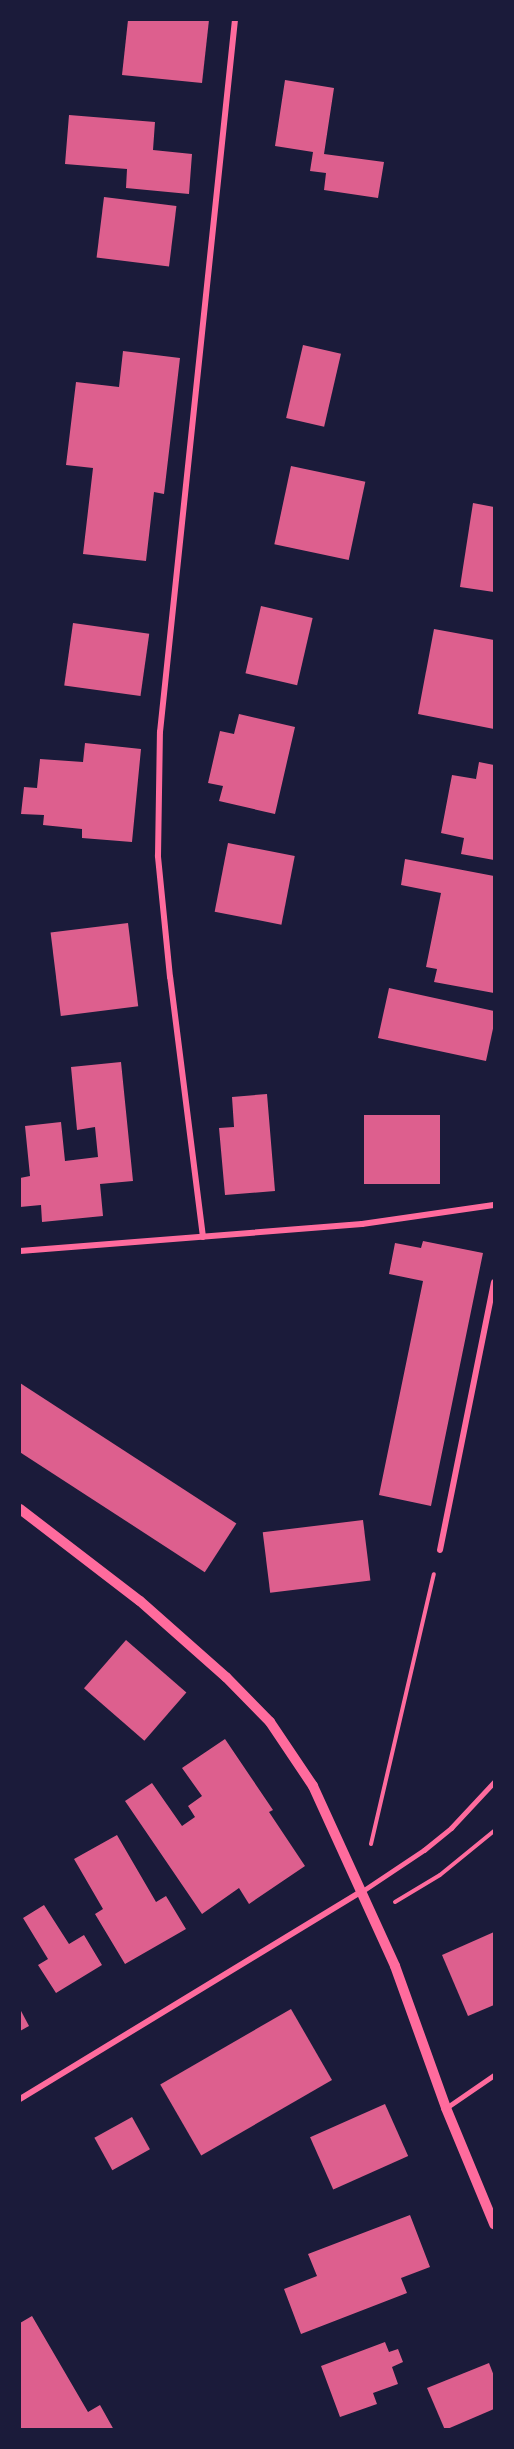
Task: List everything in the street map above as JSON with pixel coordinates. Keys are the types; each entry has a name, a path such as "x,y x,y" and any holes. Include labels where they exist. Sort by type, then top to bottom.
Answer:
{"street":[{"path":"203,1237 170,978 159,867 160,743 235,20"},
{"path":"20,1251 362,1224 495,1204"},
{"path":"440,1550 495,1282"},
{"path":"20,1509 140,1601 226,1677 270,1722 313,1786 399,1977 446,2108 495,2224"},
{"path":"20,2099 361,1892"}],"lane":[{"path":"361,1892 424,1850 451,1828 495,1782"},
{"path":"446,2108 495,2075"}],"path":[{"path":"361,1892 440,1550"}],"building":[{"path":"128,20 209,20 202,83 122,75"},
{"path":"285,80 334,88 324,154 384,162 378,198 324,190 326,173 310,171 313,152 275,146"},
{"path":"69,115 155,122 153,150 192,154 189,194 126,188 127,169 65,164"},
{"path":"104,197 176,206 169,266 97,258"},
{"path":"303,345 341,354 324,427 286,418"},
{"path":"123,351 180,358 164,494 154,492 146,561 83,554 93,468 66,465 76,382 119,387"},
{"path":"291,466 365,482 349,560 274,544"},
{"path":"473,503 494,507 494,592 460,587"},
{"path":"261,606 313,618 297,685 245,673"},
{"path":"73,623 149,634 140,696 64,685"},
{"path":"434,629 494,640 494,729 418,714"},
{"path":"239,714 295,727 275,814 219,801 223,786 208,783 220,731 234,734"},
{"path":"85,743 141,749 132,842 82,838 82,829 43,825 44,815 21,814 24,787 37,788 40,759 83,762"},
{"path":"479,762 494,765 494,860 461,854 464,838 441,833 452,775 476,779"},
{"path":"228,843 295,856 281,925 215,912"},
{"path":"405,859 494,876 494,993 434,982 437,969 426,967 441,893 401,885"},
{"path":"128,923 138,1006 61,1016 51,933"},
{"path":"389,988 494,1011 494,1024 486,1061 378,1038"},
{"path":"121,1062 133,1181 100,1184 103,1216 42,1222 41,1205 20,1207 20,1178 30,1176 25,1126 61,1122 65,1161 98,1157 95,1127 77,1130 71,1067"},
{"path":"267,1094 275,1191 225,1195 219,1128 234,1127 232,1097"},
{"path":"364,1115 440,1115 440,1184 364,1184"},
{"path":"423,1241 483,1253 431,1506 379,1495 423,1281 389,1274 395,1243 421,1248"},
{"path":"20,1383 236,1524 205,1572 20,1452"},
{"path":"363,1520 370,1581 270,1593 263,1532"},
{"path":"126,1640 186,1692 144,1741 84,1688"},
{"path":"225,1739 273,1810 269,1812 305,1866 249,1904 239,1888 202,1914 125,1801 152,1783 182,1826 195,1817 188,1806 202,1796 182,1768"},
{"path":"117,1835 156,1902 166,1896 186,1929 125,1964 95,1914 103,1909 74,1859"},
{"path":"44,1905 69,1944 84,1935 102,1965 56,1993 38,1965 48,1959 23,1918"},
{"path":"494,1932 494,2005 468,2016 442,1955"},
{"path":"20,2009 29,2026 20,2031"},
{"path":"291,2009 332,2080 201,2156 160,2084"},
{"path":"385,2104 408,2156 333,2189 310,2137"},
{"path":"132,2117 150,2149 112,2170 94,2138"},
{"path":"410,2215 430,2267 401,2278 407,2293 301,2334 284,2289 317,2276 308,2254"},
{"path":"32,2316 88,2412 100,2405 114,2430 20,2430 20,2323"},
{"path":"385,2342 389,2352 398,2349 403,2362 392,2367 398,2384 373,2393 377,2404 340,2417 321,2366"},
{"path":"489,2363 494,2376 494,2409 445,2430 427,2388"}]}
